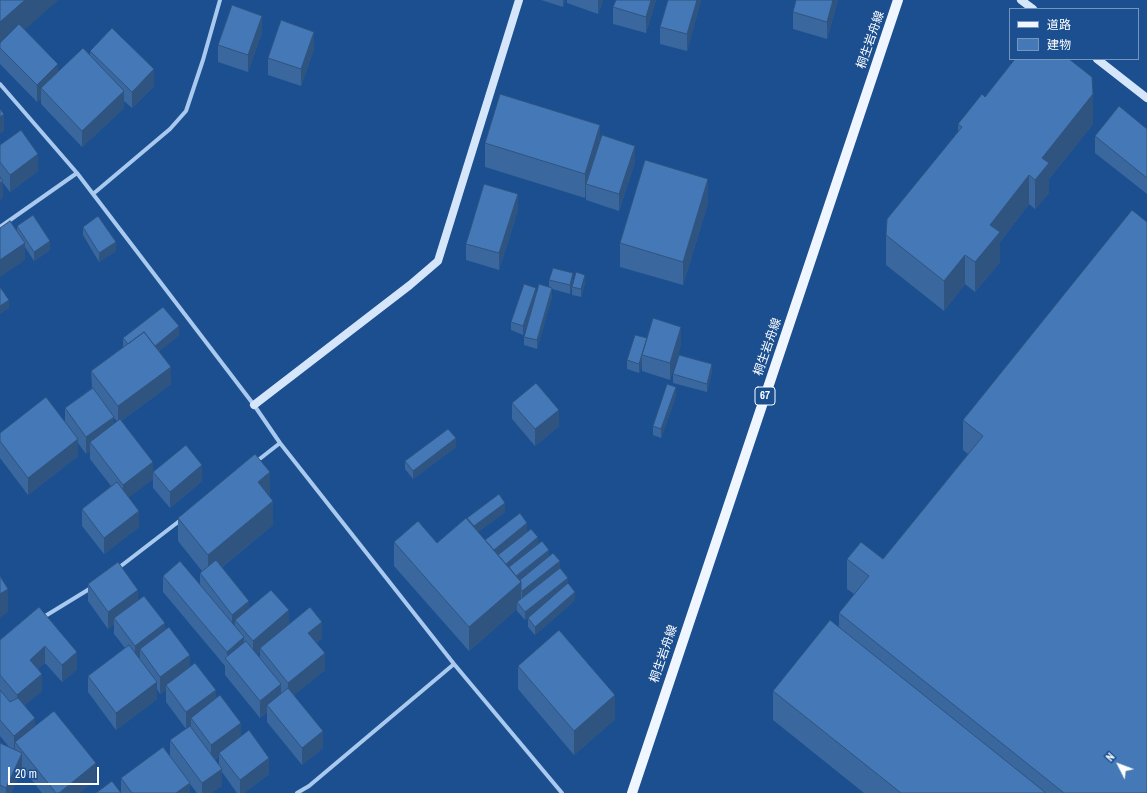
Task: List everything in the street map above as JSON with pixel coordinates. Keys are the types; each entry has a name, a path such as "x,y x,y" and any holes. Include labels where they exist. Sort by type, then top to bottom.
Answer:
{"main road":[{"name":"桐生岩舟線","path":"632,793 898,0"}],"street":[{"path":"93,194 170,129 186,111 203,60 220,0"},
{"path":"254,405 410,285 438,261 519,0"},
{"path":"1021,0 1032,8"},
{"path":"1098,60 1147,98"},
{"path":"0,84 77,173 254,405 280,443 454,664 562,793"},
{"path":"0,226 77,173"},
{"path":"255,462 280,443"},
{"path":"112,573 187,515"},
{"path":"40,619 93,587"},
{"path":"297,793 309,786 454,664"}],"building":[{"path":"0,0 25,0 0,22"},
{"path":"616,0 651,0 646,17 613,7"},
{"path":"668,0 697,0 687,34 660,27"},
{"path":"796,0 833,0 827,22 793,12"},
{"path":"232,5 262,16 248,55 218,45"},
{"path":"281,20 314,32 301,69 268,58"},
{"path":"19,24 58,64 37,85 0,48 0,43"},
{"path":"112,28 154,69 132,92 90,51"},
{"path":"83,48 124,91 82,131 41,88"},
{"path":"1014,60 1070,60 1092,77 1093,94 1042,158 1049,163 1035,180 1029,175 990,225 1000,232 975,262 965,255 944,281 886,235 887,219 962,127 958,124 982,94 985,97"},
{"path":"500,94 600,125 585,174 485,143"},
{"path":"1119,106 1147,129 1147,178 1095,136"},
{"path":"0,109 4,114 0,117"},
{"path":"21,130 38,154 10,175 0,162 0,145"},
{"path":"602,135 635,146 619,194 586,184"},
{"path":"645,160 708,179 683,262 620,243"},
{"path":"484,184 518,194 499,253 466,244"},
{"path":"1132,210 1147,222 1147,793 1064,793 839,613 869,576 847,559 861,542 883,559 983,436 963,420"},
{"path":"33,215 50,241 34,252 17,226"},
{"path":"98,216 116,242 99,253 83,227"},
{"path":"10,221 25,243 0,260 0,228"},
{"path":"553,268 573,273 570,285 549,280"},
{"path":"576,272 585,275 581,289 572,287"},
{"path":"524,284 536,288 523,326 511,322"},
{"path":"539,284 552,288 537,340 524,337"},
{"path":"0,287 9,300 0,306"},
{"path":"163,307 179,326 155,346 144,332 128,344 123,338"},
{"path":"653,318 681,327 670,363 642,355"},
{"path":"144,332 171,367 118,406 91,371"},
{"path":"635,335 647,338 639,364 627,360"},
{"path":"679,355 712,364 707,384 673,374"},
{"path":"536,383 559,410 535,429 512,403"},
{"path":"667,384 676,387 661,429 653,426"},
{"path":"93,388 114,417 86,437 65,408"},
{"path":"46,397 78,439 28,478 0,441 0,433"},
{"path":"120,419 153,462 123,485 90,442"},
{"path":"448,429 456,438 413,471 405,461"},
{"path":"186,445 202,465 170,492 153,472"},
{"path":"255,454 270,472 258,482 273,501 208,555 178,518"},
{"path":"117,482 139,511 104,538 82,509"},
{"path":"499,494 505,503 474,526 467,518"},
{"path":"520,513 527,523 494,550 485,540"},
{"path":"466,518 521,582 469,627 394,542 418,521 437,543"},
{"path":"531,529 538,537 506,564 498,555"},
{"path":"542,541 549,550 516,576 509,567"},
{"path":"553,553 560,561 522,591 520,580"},
{"path":"216,560 249,601 232,615 200,573"},
{"path":"180,561 244,637 227,652 163,576"},
{"path":"118,562 138,590 108,612 88,584"},
{"path":"560,568 568,578 525,612 517,602"},
{"path":"0,576 8,589 0,594"},
{"path":"568,583 575,592 535,627 528,618"},
{"path":"271,590 289,610 253,641 235,620"},
{"path":"144,596 165,623 135,646 114,618"},
{"path":"39,607 77,652 62,665 45,646 30,660 42,674 17,695 0,675 0,640"},
{"path":"310,607 322,622 308,633 325,653 288,683 260,648"},
{"path":"830,620 1046,793 901,793 773,691"},
{"path":"169,627 190,655 160,677 140,649"},
{"path":"559,630 615,695 574,731 518,666"},
{"path":"246,641 281,684 260,701 225,658"},
{"path":"129,645 157,682 116,713 88,676"},
{"path":"195,663 216,690 186,712 166,685"},
{"path":"288,688 323,731 302,748 267,705"},
{"path":"0,690 10,702 18,698 35,718 14,736 0,720"},
{"path":"220,695 241,723 211,745 191,718"},
{"path":"54,711 96,763 59,793 56,793 15,742"},
{"path":"190,726 222,769 202,783 170,740"},
{"path":"249,730 269,758 240,780 219,753"},
{"path":"0,743 22,753 6,788 0,785"},
{"path":"163,747 190,783 176,793 132,793 121,778"},
{"path":"112,781 121,793 96,793"}]}
